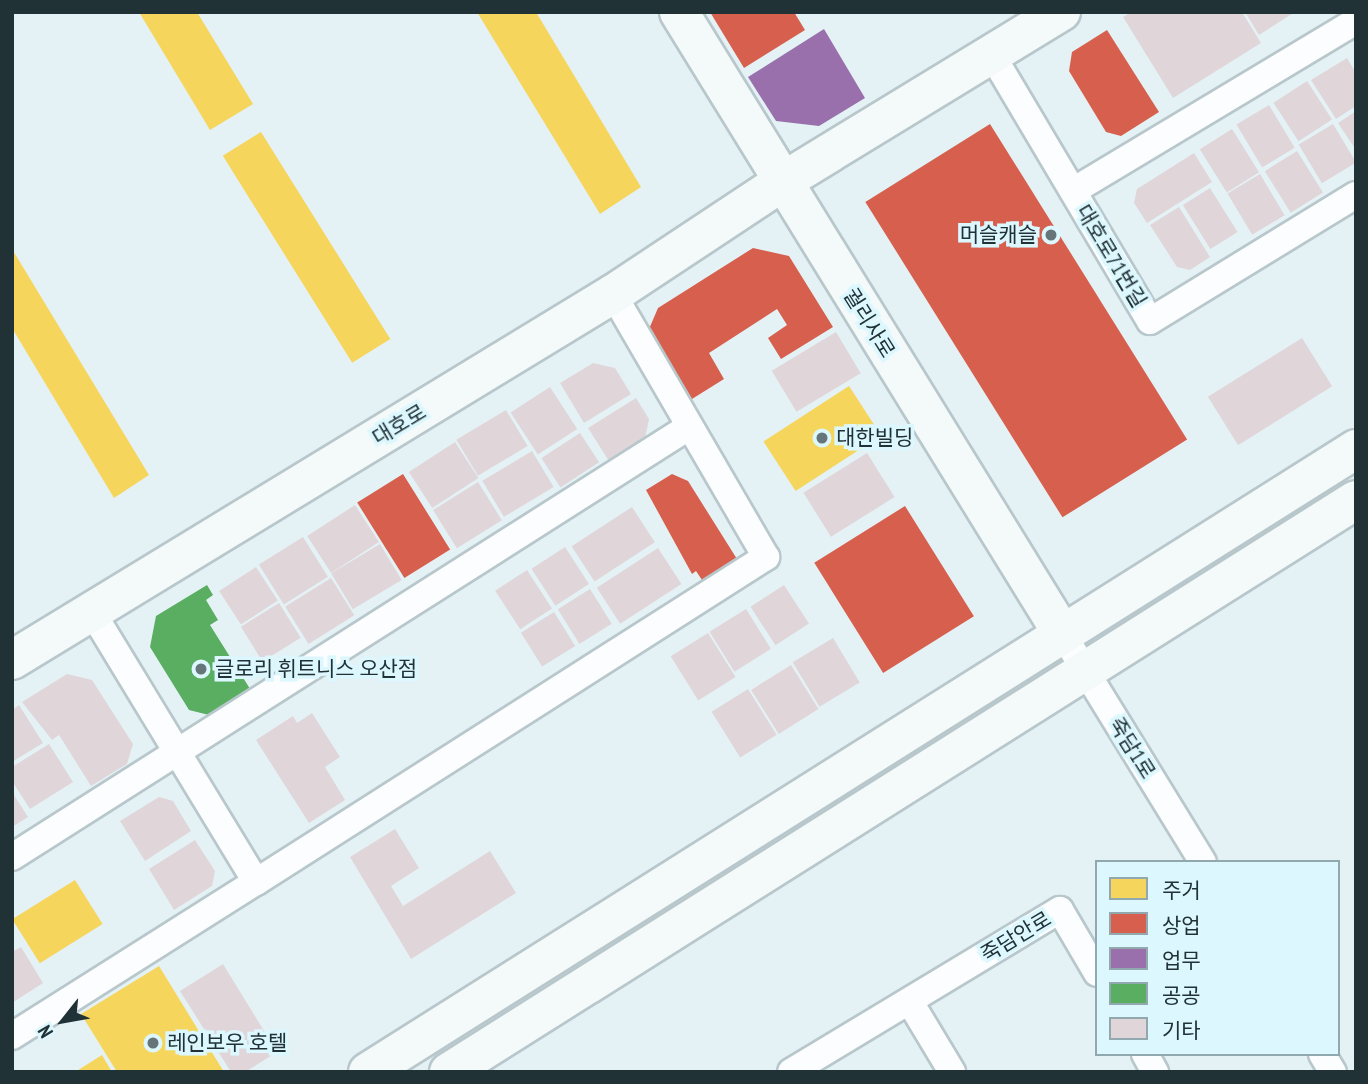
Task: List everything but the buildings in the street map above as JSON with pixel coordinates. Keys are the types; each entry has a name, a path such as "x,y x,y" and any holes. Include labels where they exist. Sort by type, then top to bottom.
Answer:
{"street":[{"name":"궐리사로","path":"679,12 1062,633"},
{"name":"대호로","path":"12,660 613,294 782,182 1061,12"},
{"path":"1073,191 1356,21"},
{"name":"대호로71번길","path":"992,55 1150,321 1356,195"},
{"path":"12,1036 766,556 688,428 613,294"},
{"path":"12,858 182,753 688,428"},
{"path":"368,1072 1356,449"},
{"path":"449,1072 1083,668 1356,500"},
{"path":"92,612 182,753 257,882"},
{"name":"죽담1로","path":"1062,633 1202,860"},
{"name":"죽담안로","path":"791,1072 1060,910 1095,970"},
{"path":"910,1002 952,1072"},
{"path":"1146,1056 1155,1072"},
{"path":"1323,1056 1333,1072"}],"place":[{"name":"머슬캐슬","path":"1051,235"},
{"name":"대한빌딩","path":"822,438"},
{"name":"글로리 휘트니스 오산점","path":"201,669"},
{"name":"레인보우 호텔","path":"153,1043"}]}
